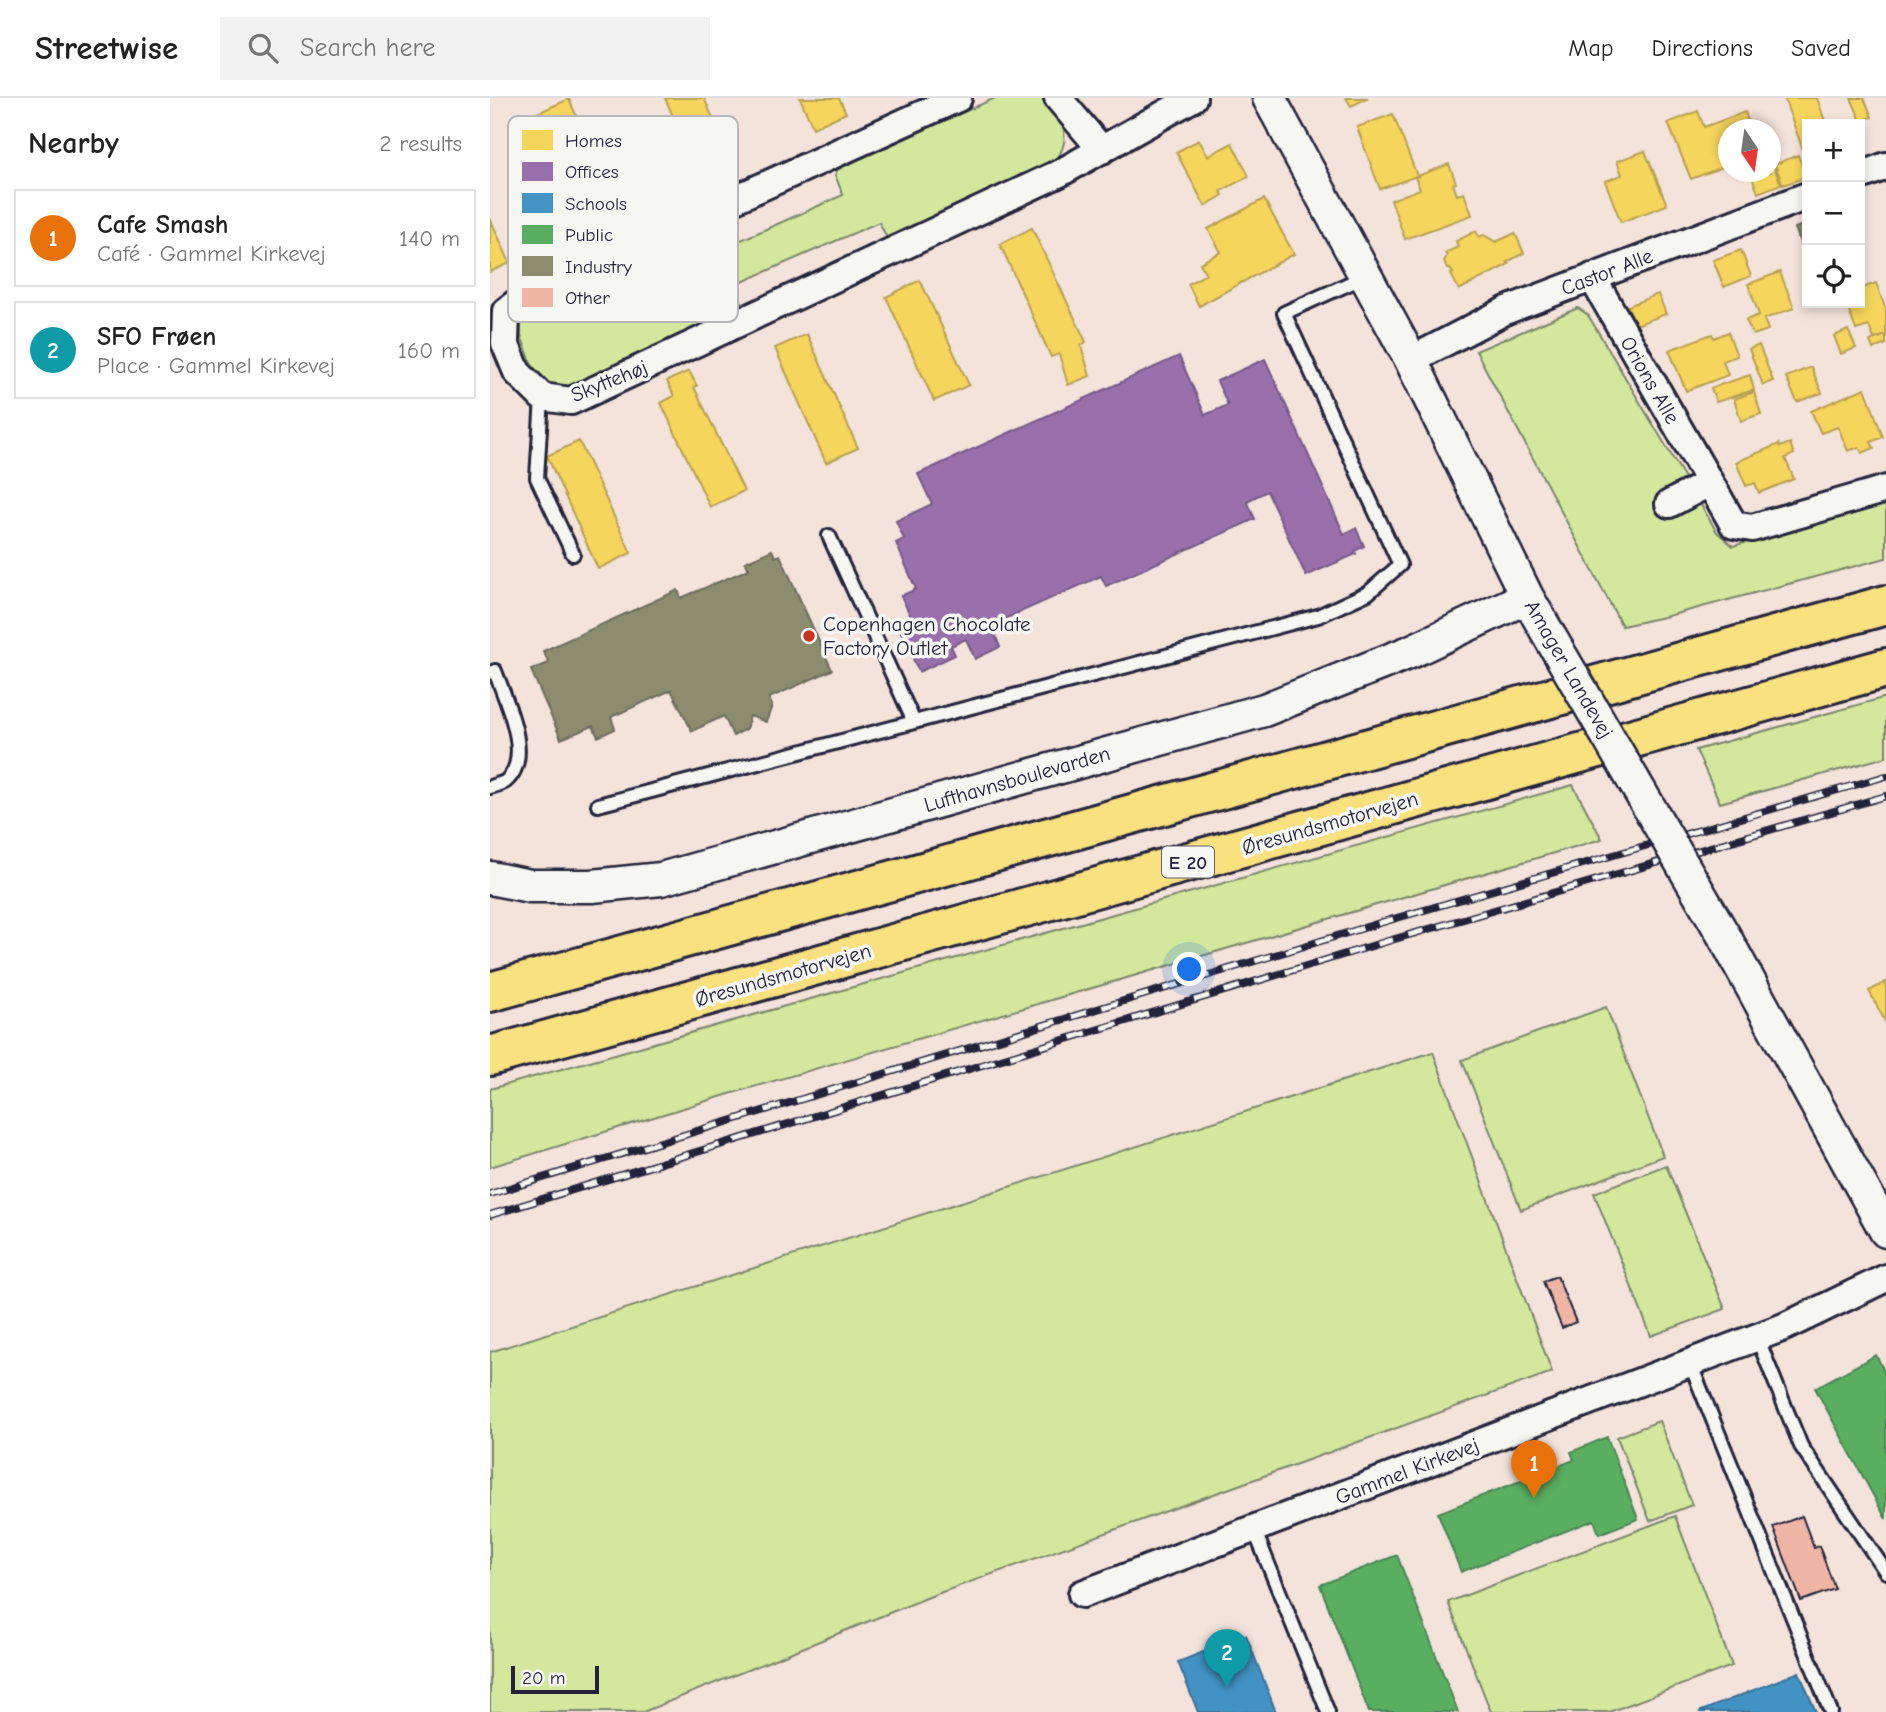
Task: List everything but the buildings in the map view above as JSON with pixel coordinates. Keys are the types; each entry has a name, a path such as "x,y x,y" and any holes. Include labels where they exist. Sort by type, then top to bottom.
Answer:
{"highway":[{"path":"490,992 1886,605"},
{"name":"Øresundsmotorvejen","path":"490,1056 1886,668"}],"street":[{"name":"Skyttehøj","path":"738,197 958,98"},
{"path":"1058,98 1102,150"},
{"name":"Skyttehøj","path":"508,309 505,344 517,372 542,397 571,401 983,210 1102,150 1193,98"},
{"name":"Amager Landevej","path":"1269,98 1411,360 1527,597 1724,936 1886,1231"},
{"path":"1865,174 1886,166"},
{"name":"Castor Alle","path":"1411,360 1507,310 1802,198"},
{"name":"Orions Alle","path":"1592,277 1734,525 1752,528 1886,489"},
{"path":"1669,504 1709,482"},
{"name":"Lufthavnsboulevarden","path":"490,878 530,886 592,886 661,879 1264,710 1410,652 1527,597"},
{"name":"Gammel Kirkevej","path":"1082,1594 1784,1327 1886,1278"}],"lane":[{"path":"598,805 1318,616 1368,593 1400,565 1284,313 1366,276"},
{"path":"542,397 537,478 573,554"},
{"path":"829,536 914,722"},
{"path":"490,787 505,782 516,767 519,748 495,671"},
{"path":"1757,1337 1801,1446 1886,1572"},
{"path":"1690,1363 1831,1712"},
{"path":"1254,1529 1328,1712"}],"green space":[{"path":"995,98 1045,98 1064,130 1062,149 1051,168 890,244 879,222 738,284 738,241 843,195 835,175 838,169"},
{"path":"738,292 746,312 738,316"},
{"path":"1578,308 1588,315 1717,532 1733,546 1886,505 1886,558 1622,626 1476,351"},
{"path":"523,322 723,322 585,383 564,388 548,384 535,372 521,336"},
{"path":"1886,697 1886,757 1720,803 1696,750"},
{"path":"1573,785 1602,839 726,1095 490,1167 490,1089"},
{"path":"1606,1007 1663,1156 1521,1210 1462,1060"},
{"path":"1433,1052 1552,1372 934,1595 643,1712 490,1712 490,1352"},
{"path":"1666,1165 1725,1309 1651,1336 1594,1193"},
{"path":"1659,1421 1692,1505 1650,1521 1617,1437"},
{"path":"1675,1516 1732,1666 1609,1712 1491,1712 1448,1602"}],"railway":[{"path":"490,1194 1383,922 1886,776"},
{"path":"490,1215 1388,941 1886,796"}],"place":[{"name":"Copenhagen Chocolate Factory Outlet","path":"809,636"},
{"name":"Cafe Smash","path":"1534,1498"},
{"name":"SFO Frøen","path":"1227,1687"}]}
